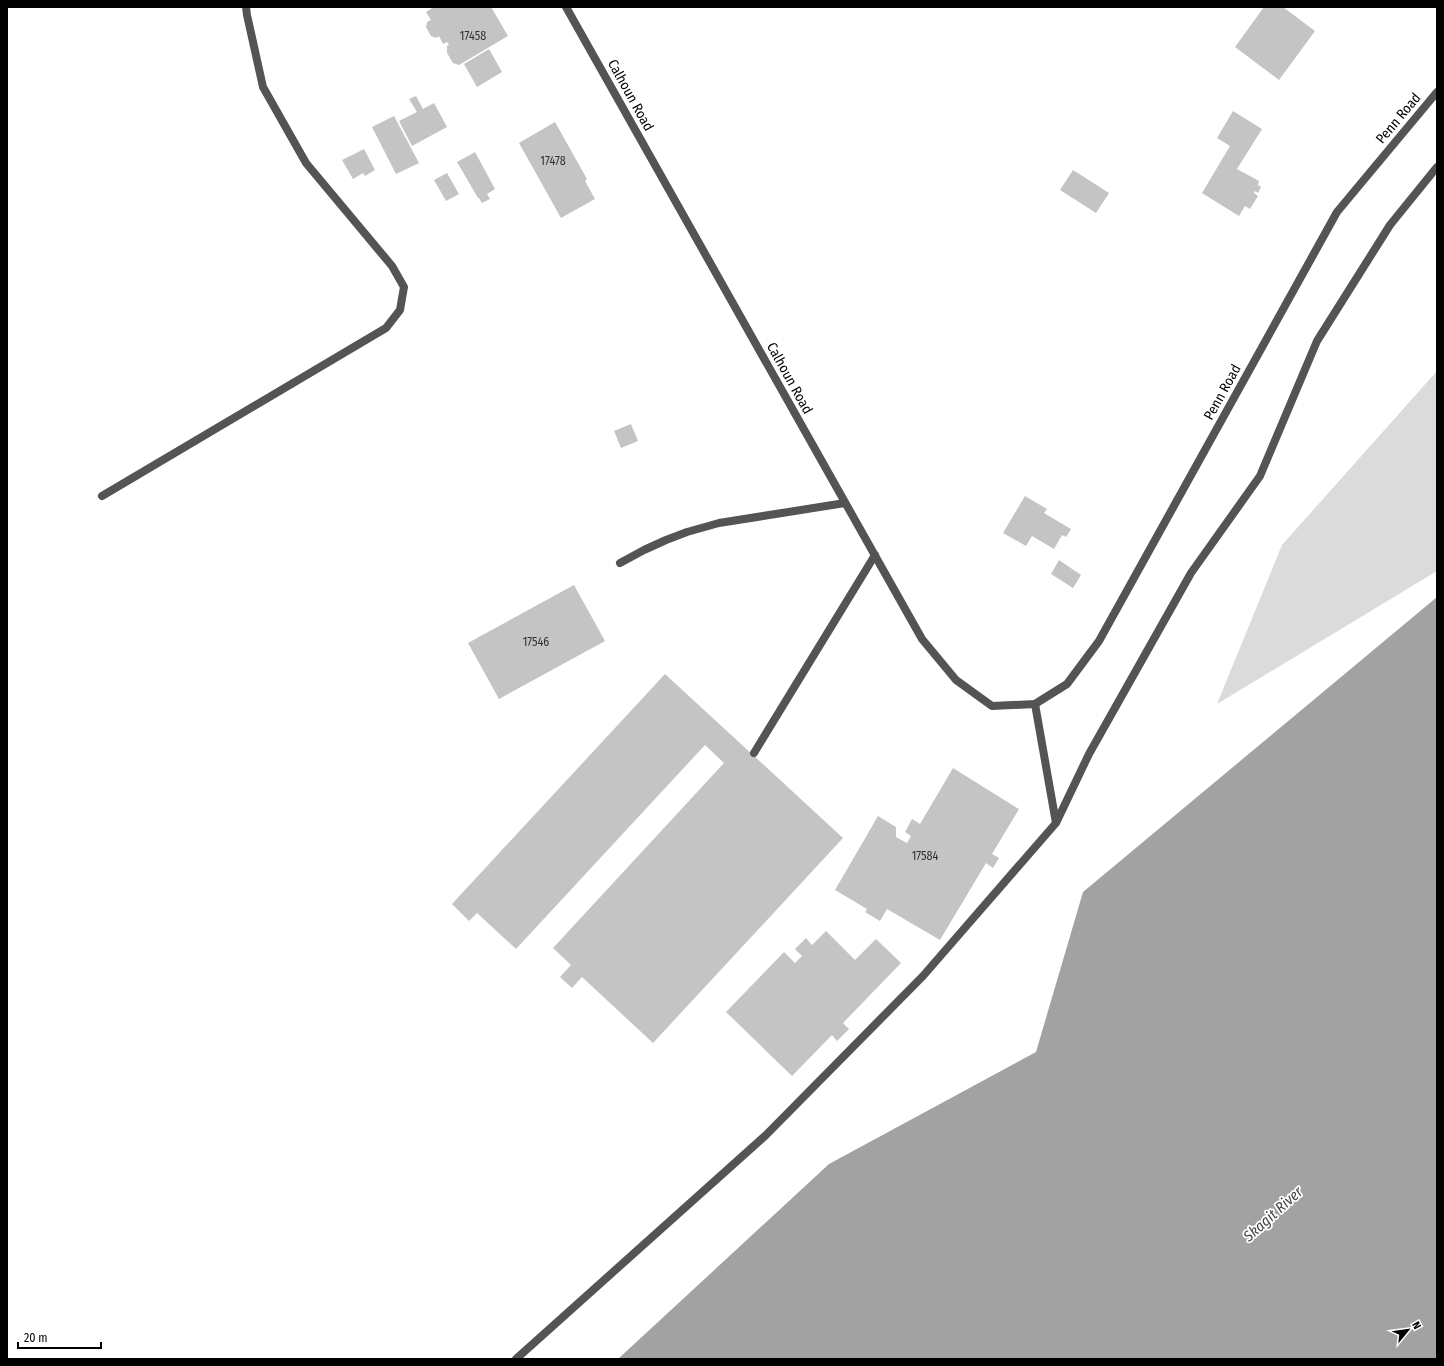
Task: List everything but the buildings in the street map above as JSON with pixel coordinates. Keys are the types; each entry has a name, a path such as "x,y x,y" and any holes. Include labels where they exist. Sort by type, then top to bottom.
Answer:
{"street":[{"path":"102,496 386,328 400,310 404,287 392,266 306,163 263,87 246,7"},
{"name":"Calhoun Road","path":"566,7 922,639 956,680 992,706 1035,704"},
{"name":"Penn Road","path":"1035,704 1067,684 1098,641 1337,212 1437,92"},
{"path":"516,1359 766,1135 923,976 1056,822 1089,754 1191,573 1260,476 1317,341 1390,225 1437,167"},
{"path":"620,563 644,550 687,532 719,524 845,503"},
{"path":"754,753 875,555"},
{"path":"1035,704 1056,822"}],"shaded area":[{"path":"1437,371 1437,571 1217,704 1282,545"}],"water":[{"name":"Skagit River","path":"1437,597 1437,1359 618,1359 829,1164 1036,1052 1083,892"}]}
